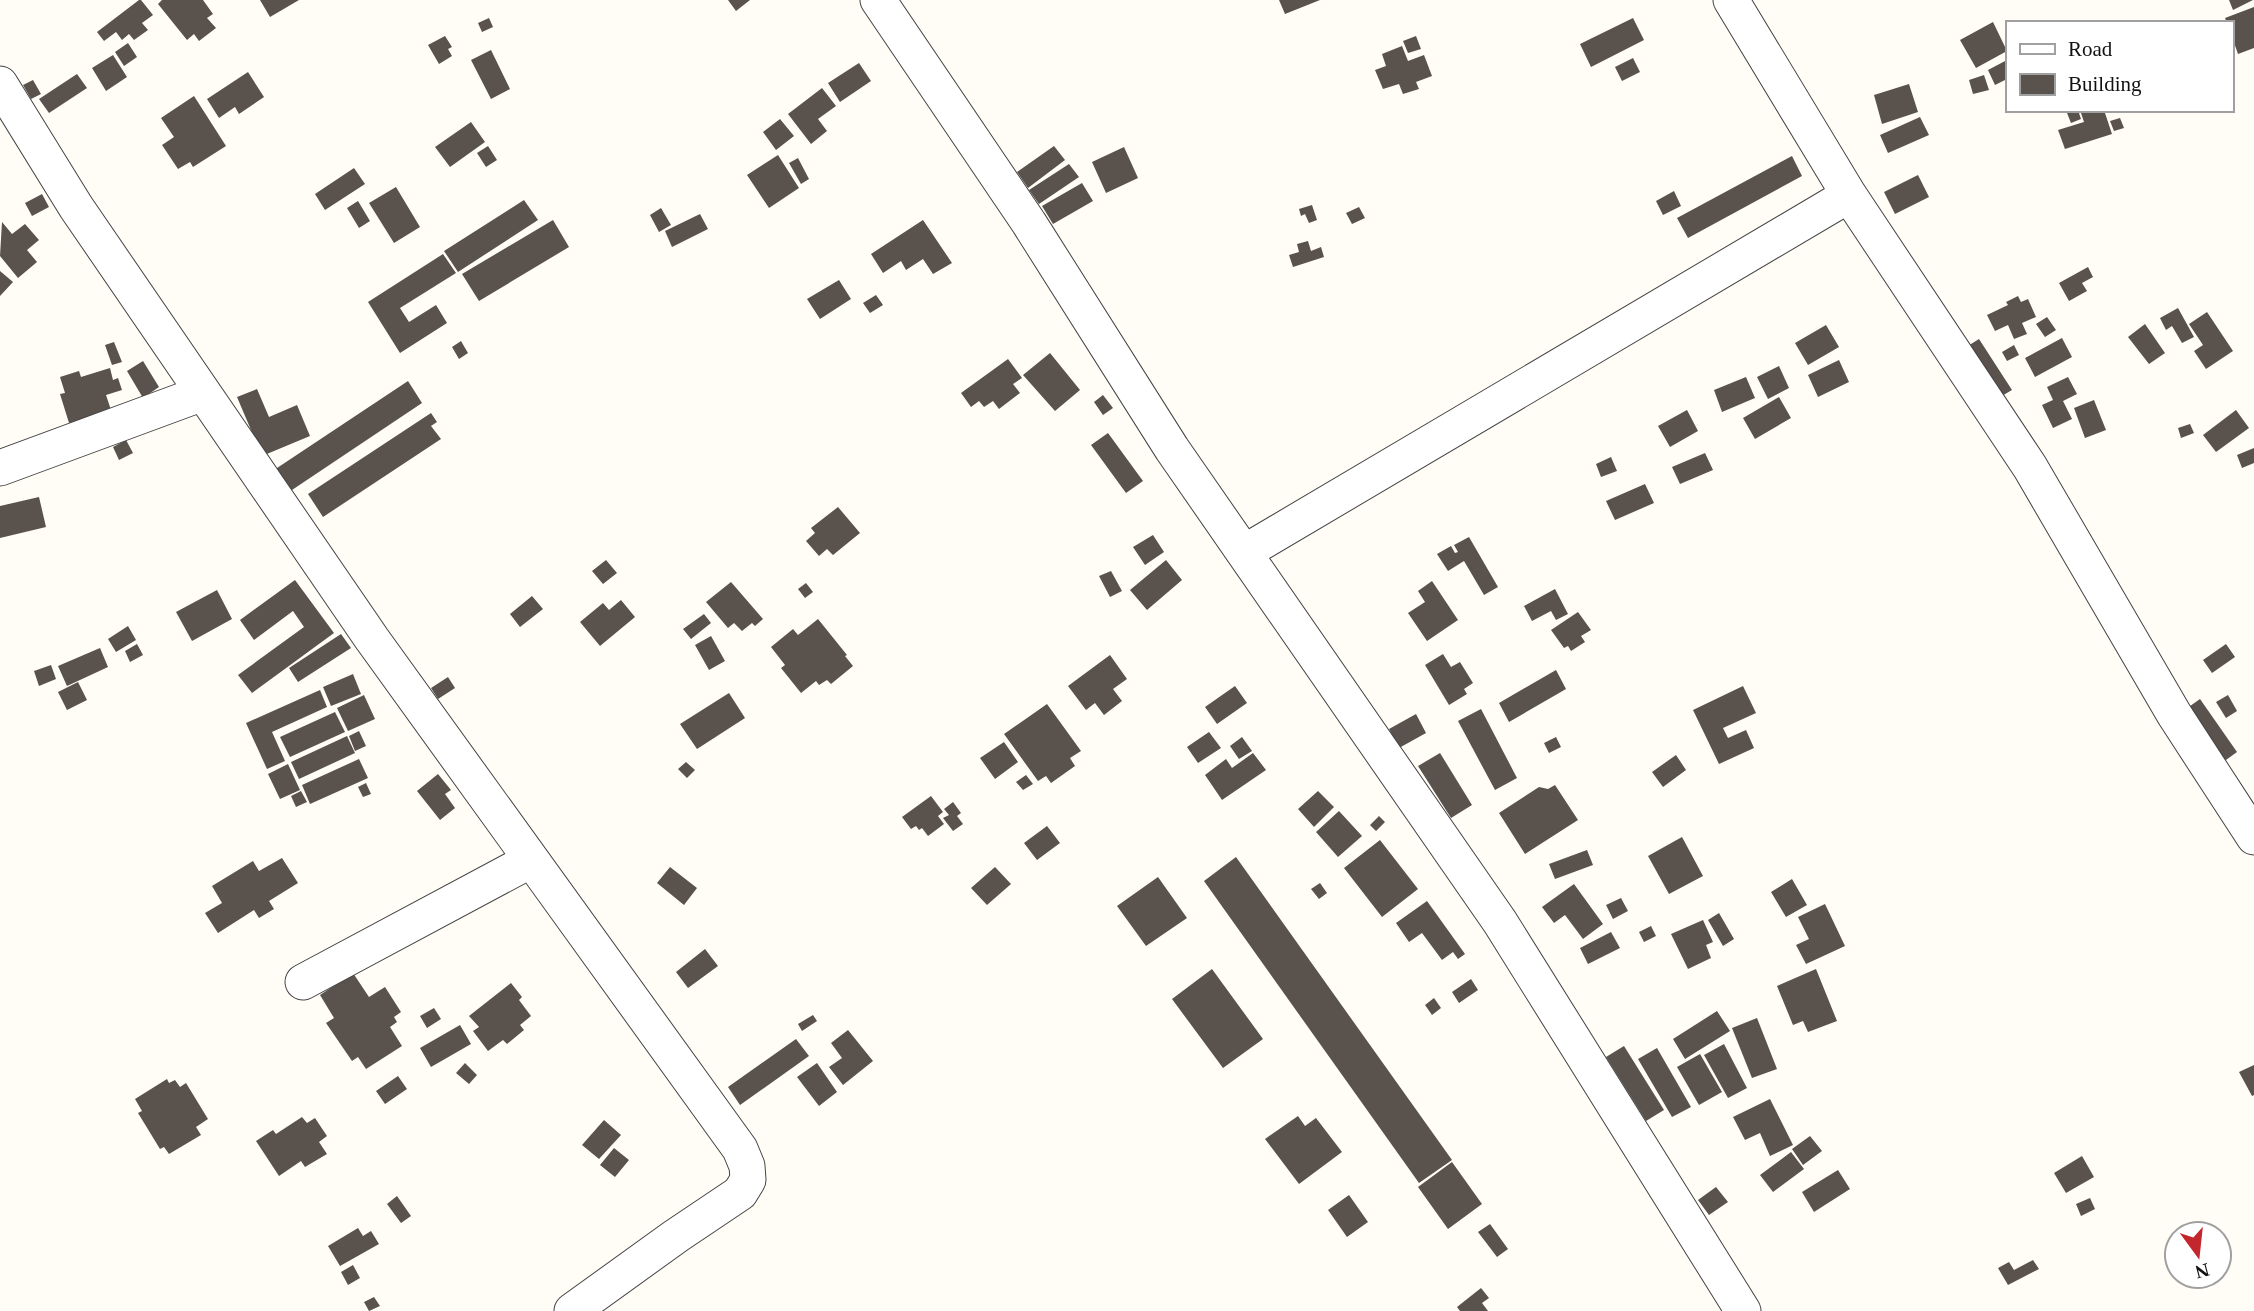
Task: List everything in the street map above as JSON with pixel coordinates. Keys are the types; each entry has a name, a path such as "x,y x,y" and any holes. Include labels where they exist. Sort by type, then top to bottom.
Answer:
{"street":[{"path":"878,0 1029,223 1172,449 1500,922 1743,1311"},
{"path":"1731,0 1849,195 2030,467 2174,714 2254,837"},
{"path":"0,84 76,207 372,639 740,1149 747,1166 748,1180 740,1193 572,1311"},
{"path":"1245,552 1849,195"},
{"path":"0,468 203,393"},
{"path":"303,982 531,860"}],"building":[{"path":"139,0 153,15 142,23 148,30 134,40 129,34 122,40 116,32 104,41 97,32"},
{"path":"162,0 203,0 213,14 207,18 216,28 199,41 194,34 187,40 158,4"},
{"path":"260,0 299,0 270,17"},
{"path":"728,0 750,0 736,11"},
{"path":"1279,0 1320,0 1285,14"},
{"path":"2229,0 2253,0 2233,10"},
{"path":"2254,7 2254,48 2238,54 2233,40 2233,21 2226,21 2225,18"},
{"path":"489,18 493,27 482,32 478,23"},
{"path":"1633,18 1644,40 1591,67 1580,44"},
{"path":"1993,22 2006,52 1976,68 1960,40"},
{"path":"445,36 452,47 448,49 452,56 439,64 428,45"},
{"path":"1416,36 1421,49 1408,53 1403,41"},
{"path":"128,43 137,57 124,66 115,52"},
{"path":"1402,46 1408,61 1424,55 1432,76 1416,82 1419,89 1403,94 1399,84 1383,89 1375,70 1386,66 1382,54"},
{"path":"491,50 510,89 491,99 471,60"},
{"path":"113,55 127,77 106,91 92,68"},
{"path":"1633,58 1640,72 1622,81 1615,67"},
{"path":"2006,61 2006,80 1995,85 1988,70"},
{"path":"859,63 871,81 840,102 828,83"},
{"path":"248,72 264,97 239,114 235,107 219,118 207,99"},
{"path":"77,74 87,88 49,113 39,99"},
{"path":"1984,75 1989,90 1973,94 1969,80"},
{"path":"33,80 41,94 31,99 23,85"},
{"path":"1909,84 1918,112 1882,124 1874,95"},
{"path":"822,88 836,106 818,119 827,131 811,144 788,114"},
{"path":"194,96 226,146 193,167 190,162 178,169 162,145 174,137 161,118"},
{"path":"2079,112 2081,119 2071,123 2067,113"},
{"path":"2081,112 2105,112 2112,134 2065,149 2058,130 2084,122"},
{"path":"1920,117 1929,135 1888,153 1880,135"},
{"path":"2120,118 2124,128 2114,131 2110,121"},
{"path":"780,119 794,136 776,150 763,132"},
{"path":"471,122 485,142 450,167 435,147"},
{"path":"488,146 497,160 486,167 477,153"},
{"path":"1054,146 1065,160 1028,188 1017,172"},
{"path":"1124,147 1138,178 1106,193 1092,162"},
{"path":"778,155 799,188 769,208 747,175"},
{"path":"1792,156 1802,176 1688,238 1677,218"},
{"path":"798,158 809,179 801,184 789,163"},
{"path":"1069,164 1079,177 1039,204 1029,190"},
{"path":"354,168 365,184 325,210 315,194"},
{"path":"1918,175 1929,197 1895,214 1884,192"},
{"path":"1082,183 1093,201 1053,224 1042,206"},
{"path":"396,187 420,227 394,243 369,203"},
{"path":"1674,191 1681,206 1663,215 1656,201"},
{"path":"42,194 49,207 32,216 25,203"},
{"path":"524,200 538,220 458,272 444,251"},
{"path":"358,201 370,221 359,228 347,208"},
{"path":"1312,205 1317,220 1309,223 1305,214 1301,216 1299,209"},
{"path":"1359,207 1365,218 1352,224 1346,213"},
{"path":"661,208 671,225 659,232 650,215"},
{"path":"700,214 708,229 672,247 665,231"},
{"path":"553,220 569,247 479,301 462,274"},
{"path":"923,220 952,263 933,274 923,259 906,270 901,261 883,273 871,254"},
{"path":"2,222 12,234 25,224 39,240 27,250 37,262 18,278 0,256"},
{"path":"1308,241 1311,251 1321,247 1324,257 1293,267 1289,255 1299,252 1297,244"},
{"path":"443,254 456,273 400,308 409,322 436,305 447,323 400,353 368,302"},
{"path":"2088,267 2093,277 2082,283 2087,291 2069,301 2059,283"},
{"path":"0,271 13,282 0,296"},
{"path":"839,280 851,299 820,319 807,299"},
{"path":"876,295 883,305 870,313 863,303"},
{"path":"2018,296 2021,302 2028,299 2036,317 2022,323 2027,334 2014,339 2008,325 1995,331 1987,315 2008,305 2006,302"},
{"path":"2178,308 2194,337 2182,343 2172,326 2166,330 2160,318"},
{"path":"2207,312 2233,351 2206,369 2194,351 2203,345 2189,324"},
{"path":"2047,317 2056,330 2045,337 2036,324"},
{"path":"2145,324 2165,353 2149,364 2128,337"},
{"path":"1826,325 1839,347 1808,365 1795,343"},
{"path":"2062,338 2072,357 2035,377 2025,358"},
{"path":"1979,339 2012,390 1995,400 1963,349"},
{"path":"461,341 468,353 459,359 452,347"},
{"path":"114,342 122,362 112,365 105,345"},
{"path":"2014,345 2019,355 2007,361 2002,352"},
{"path":"1050,353 1080,390 1055,411 1023,375"},
{"path":"1008,359 1022,378 1013,384 1020,393 999,409 993,401 984,407 979,401 971,407 961,393"},
{"path":"1839,360 1849,382 1818,397 1808,375"},
{"path":"143,361 159,387 143,398 127,371"},
{"path":"1779,366 1789,388 1768,399 1757,377"},
{"path":"110,368 113,380 118,378 122,390 106,395 111,410 69,423 60,394 65,393 60,377 79,371 81,377"},
{"path":"1746,377 1755,398 1722,412 1714,390"},
{"path":"2068,377 2077,394 2063,401 2072,419 2053,428 2042,405 2053,400 2047,387"},
{"path":"408,381 422,403 289,492 274,470"},
{"path":"257,389 269,417 297,405 310,436 262,456 237,397"},
{"path":"1103,395 1113,408 1103,415 1094,402"},
{"path":"1779,397 1791,418 1755,439 1743,418"},
{"path":"2094,400 2106,430 2085,438 2074,408"},
{"path":"1687,410 1698,431 1670,447 1658,426"},
{"path":"2236,410 2249,428 2216,452 2203,435"},
{"path":"431,413 437,422 431,426 441,439 323,517 308,494"},
{"path":"2190,424 2194,433 2181,438 2178,428"},
{"path":"1108,433 1143,481 1126,493 1091,445"},
{"path":"126,440 133,453 119,460 113,447"},
{"path":"2254,448 2254,463 2242,468 2237,455"},
{"path":"1705,453 1713,470 1680,484 1672,467"},
{"path":"1611,457 1617,471 1601,477 1596,464"},
{"path":"1645,484 1654,503 1615,520 1606,501"},
{"path":"39,497 46,527 0,538 0,506"},
{"path":"838,507 860,533 833,555 827,549 819,556 806,541 815,533 811,528"},
{"path":"1153,535 1164,552 1145,565 1133,547"},
{"path":"1469,537 1498,587 1484,595 1464,561 1448,571 1437,554 1451,546 1455,553 1458,552 1454,545"},
{"path":"606,560 617,573 603,584 592,571"},
{"path":"1166,560 1182,580 1147,610 1130,590"},
{"path":"1111,571 1122,591 1110,597 1099,576"},
{"path":"295,580 334,633 252,693 238,675 304,627 293,611 254,640 240,620"},
{"path":"1432,581 1458,620 1427,641 1408,613 1425,602 1418,591"},
{"path":"731,582 763,619 755,626 752,623 742,631 734,623 728,628 706,602"},
{"path":"806,583 813,592 805,598 798,589"},
{"path":"1555,589 1568,614 1556,620 1551,611 1532,621 1524,606"},
{"path":"217,590 232,619 192,641 176,612"},
{"path":"532,596 543,609 520,627 510,614"},
{"path":"621,600 635,617 600,646 580,622 603,603 609,610"},
{"path":"1578,612 1591,630 1581,636 1585,642 1571,651 1568,646 1564,648 1551,630"},
{"path":"704,614 711,623 691,639 683,629"},
{"path":"818,619 853,666 831,684 827,680 819,685 816,681 801,693 781,668 785,665 771,647 793,629 798,635"},
{"path":"128,626 136,640 116,652 108,639"},
{"path":"341,634 351,648 298,682 289,668"},
{"path":"711,636 725,661 709,670 695,645"},
{"path":"137,644 143,655 130,662 125,651"},
{"path":"2226,644 2235,657 2212,673 2203,660"},
{"path":"100,648 108,667 67,686 58,666"},
{"path":"1443,654 1451,667 1460,662 1473,683 1464,689 1467,694 1449,705 1425,665"},
{"path":"1110,655 1127,679 1113,689 1122,701 1104,715 1095,703 1086,710 1068,686"},
{"path":"51,665 56,679 39,686 34,671"},
{"path":"1556,670 1566,689 1509,722 1499,703"},
{"path":"353,674 361,694 331,706 323,687"},
{"path":"448,677 455,688 438,699 431,688"},
{"path":"78,682 87,700 67,710 58,692"},
{"path":"1235,686 1247,703 1217,724 1205,707"},
{"path":"1743,686 1756,713 1723,728 1728,738 1746,730 1754,748 1719,764 1693,710"},
{"path":"320,690 327,707 272,732 285,761 267,769 246,723"},
{"path":"729,693 745,718 697,749 680,724"},
{"path":"364,695 375,719 348,731 337,708"},
{"path":"2228,695 2237,711 2226,718 2216,702"},
{"path":"2200,699 2237,752 2219,765 2183,711"},
{"path":"1047,704 1081,751 1070,758 1075,766 1051,783 1046,776 1038,781 1004,734"},
{"path":"1481,709 1517,778 1495,790 1458,721"},
{"path":"335,712 345,732 290,757 280,737"},
{"path":"1416,714 1426,733 1399,748 1389,729"},
{"path":"359,731 366,746 355,751 349,736"},
{"path":"1209,732 1221,748 1198,763 1187,747"},
{"path":"347,736 355,753 299,779 291,762"},
{"path":"1242,737 1252,751 1239,759 1230,746"},
{"path":"1556,737 1561,747 1549,753 1544,743"},
{"path":"1004,742 1018,762 995,779 980,758"},
{"path":"1253,753 1266,770 1222,800 1205,775 1226,759 1232,768"},
{"path":"1440,753 1472,805 1451,818 1418,766"},
{"path":"1676,755 1686,770 1663,787 1652,772"},
{"path":"359,759 368,778 310,804 302,785"},
{"path":"686,762 695,770 687,778 678,769"},
{"path":"288,764 300,790 280,799 268,774"},
{"path":"438,774 451,790 445,794 455,808 440,820 417,791"},
{"path":"1026,775 1033,784 1023,790 1016,782"},
{"path":"366,783 371,794 363,797 358,787"},
{"path":"1555,785 1578,820 1525,854 1499,813 1539,787 1548,789"},
{"path":"301,791 307,802 296,807 291,796"},
{"path":"1318,791 1334,807 1314,827 1298,809"},
{"path":"931,796 943,812 938,816 944,824 928,836 922,828 919,830 916,826 911,829 902,817"},
{"path":"953,802 961,813 957,816 963,824 953,831 943,818 949,815 944,809"},
{"path":"1339,811 1362,836 1338,857 1316,832"},
{"path":"1379,816 1385,822 1376,831 1370,825"},
{"path":"1047,826 1060,843 1037,860 1024,843"},
{"path":"1682,837 1703,876 1669,894 1648,856"},
{"path":"1380,840 1418,889 1382,917 1344,868"},
{"path":"1587,850 1593,865 1555,879 1549,864"},
{"path":"1236,857 1452,1160 1419,1183 1204,881"},
{"path":"282,858 298,883 269,901 274,909 259,918 254,910 218,933 205,913 222,903 212,886 253,861 259,871"},
{"path":"670,867 697,888 684,905 657,883"},
{"path":"995,867 1011,884 987,905 971,888"},
{"path":"1158,877 1187,918 1146,946 1117,906"},
{"path":"1792,879 1807,905 1786,917 1771,892"},
{"path":"1320,883 1327,893 1319,899 1311,889"},
{"path":"1574,884 1603,924 1583,939 1565,915 1554,923 1542,907"},
{"path":"1621,898 1628,911 1613,919 1606,905"},
{"path":"1427,901 1465,954 1458,959 1453,952 1442,960 1422,933 1409,942 1396,923"},
{"path":"1825,904 1845,946 1806,964 1796,945 1809,939 1798,917"},
{"path":"1719,913 1734,939 1723,946 1708,920"},
{"path":"1703,920 1713,942 1706,945 1711,958 1688,969 1671,934"},
{"path":"1651,926 1656,936 1644,942 1639,932"},
{"path":"1611,932 1620,948 1588,964 1580,948"},
{"path":"705,949 718,966 688,988 676,972"},
{"path":"1212,969 1263,1039 1223,1068 1172,999"},
{"path":"1816,969 1837,1021 1808,1032 1803,1021 1793,1025 1777,986"},
{"path":"353,973 369,997 385,987 401,1012 394,1017 397,1022 390,1027 402,1046 366,1069 358,1057 352,1061 326,1023 334,1018 320,995"},
{"path":"1471,979 1478,990 1459,1003 1452,992"},
{"path":"511,983 522,997 519,1000 531,1016 520,1025 524,1030 507,1044 503,1040 488,1051 473,1031 479,1027 469,1016"},
{"path":"1434,998 1441,1008 1432,1015 1425,1005"},
{"path":"434,1008 441,1019 427,1028 420,1016"},
{"path":"1717,1011 1730,1031 1685,1059 1673,1039"},
{"path":"813,1015 817,1021 802,1031 798,1024"},
{"path":"1757,1018 1777,1069 1752,1078 1732,1028"},
{"path":"460,1025 471,1044 431,1067 420,1048"},
{"path":"848,1030 873,1061 843,1085 829,1067 842,1058 831,1043"},
{"path":"796,1039 809,1056 740,1105 728,1087"},
{"path":"1724,1044 1747,1088 1728,1098 1704,1055"},
{"path":"1624,1046 1664,1110 1646,1121 1606,1057"},
{"path":"1657,1048 1691,1107 1672,1117 1638,1059"},
{"path":"1700,1054 1722,1092 1699,1105 1677,1067"},
{"path":"465,1063 477,1075 469,1084 456,1073"},
{"path":"817,1063 837,1092 819,1106 797,1077"},
{"path":"2254,1065 2254,1095 2252,1096 2239,1072"},
{"path":"398,1076 407,1089 385,1104 376,1091"},
{"path":"167,1079 169,1083 175,1080 180,1087 186,1083 208,1119 196,1127 201,1135 169,1154 164,1147 160,1149 138,1113 142,1111 135,1099"},
{"path":"1770,1099 1793,1145 1770,1156 1760,1133 1745,1140 1733,1117"},
{"path":"1298,1116 1305,1126 1316,1118 1342,1152 1299,1184 1265,1139"},
{"path":"302,1117 307,1123 315,1118 327,1136 319,1142 327,1154 305,1167 301,1161 279,1176 256,1141 273,1130 276,1134"},
{"path":"604,1120 621,1135 599,1159 582,1145"},
{"path":"1810,1136 1822,1151 1803,1165 1792,1149"},
{"path":"614,1148 629,1160 615,1177 600,1165"},
{"path":"1791,1152 1804,1169 1773,1192 1760,1175"},
{"path":"2082,1156 2094,1177 2066,1193 2054,1173"},
{"path":"1452,1162 1482,1204 1448,1229 1418,1187"},
{"path":"1838,1170 1850,1189 1814,1212 1802,1192"},
{"path":"1716,1187 1728,1202 1709,1215 1698,1200"},
{"path":"1349,1195 1368,1222 1347,1237 1328,1210"},
{"path":"397,1196 411,1216 401,1223 387,1204"},
{"path":"2090,1198 2095,1209 2081,1216 2076,1204"},
{"path":"1490,1224 1508,1249 1497,1257 1478,1232"},
{"path":"358,1228 363,1236 371,1231 379,1244 340,1266 328,1246"},
{"path":"2033,1260 2039,1269 2008,1285 1998,1268 2009,1262 2014,1270"},
{"path":"353,1265 360,1278 348,1285 341,1272"},
{"path":"1481,1288 1489,1298 1482,1303 1488,1311 1460,1311 1457,1307"},
{"path":"374,1297 380,1306 369,1311 364,1302"}]}
